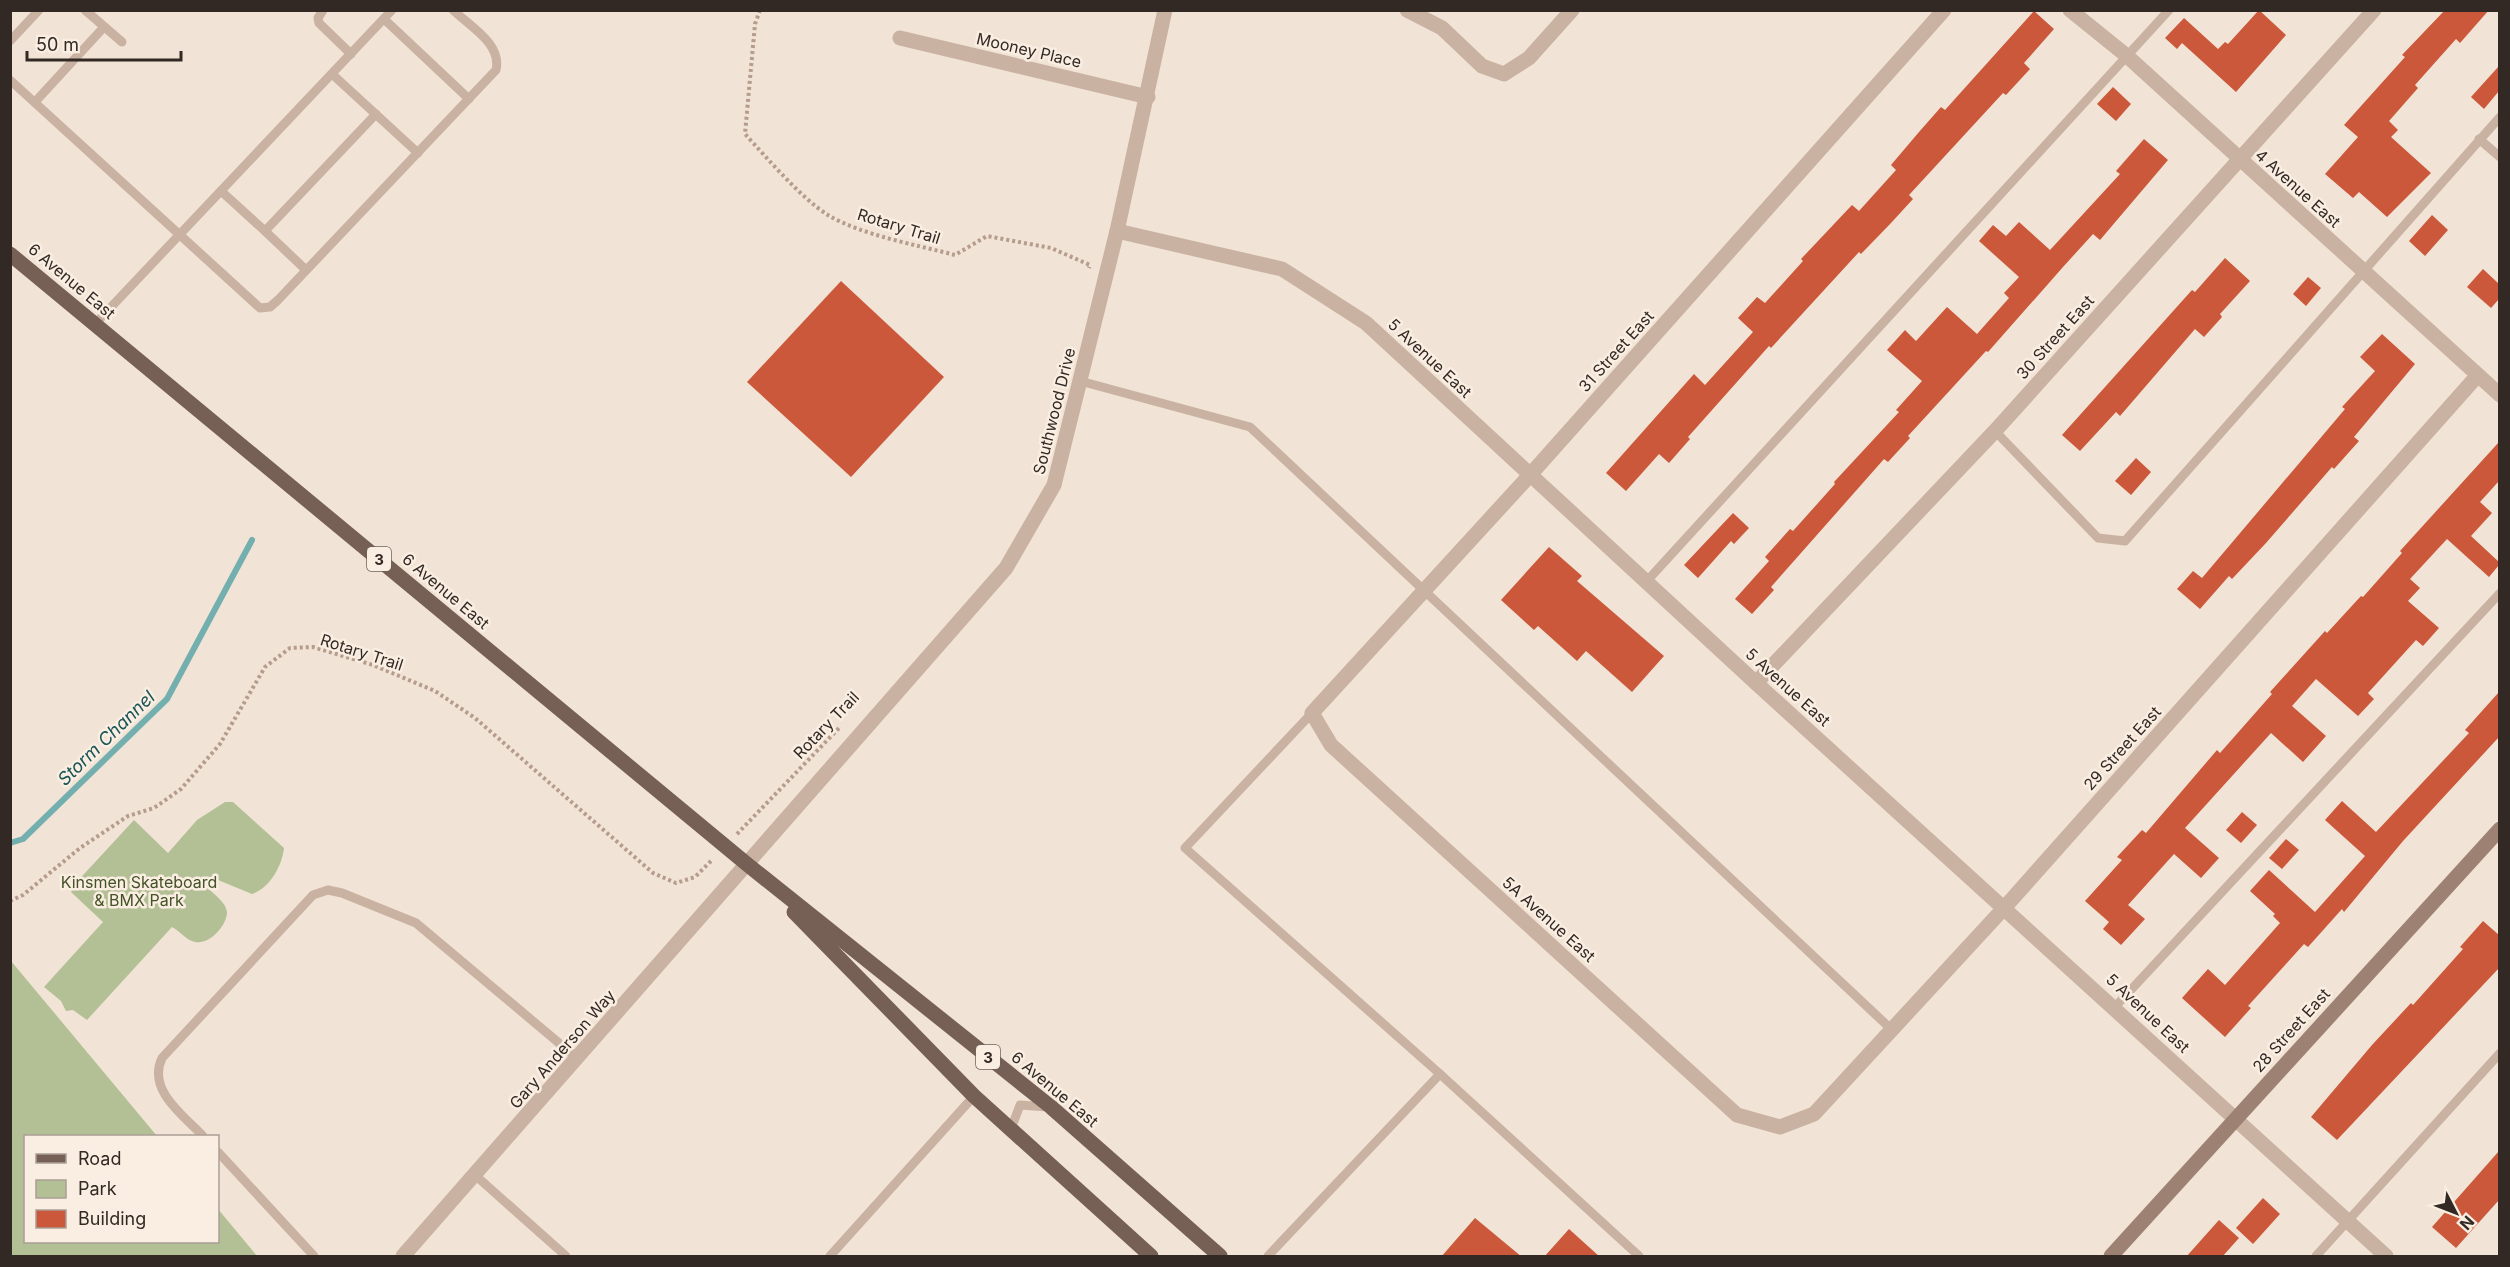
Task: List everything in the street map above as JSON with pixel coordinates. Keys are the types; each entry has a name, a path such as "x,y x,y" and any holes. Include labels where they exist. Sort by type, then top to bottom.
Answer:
{"main road":[{"name":"6 Avenue East","path":"10,254 748,865 1051,1107 1220,1257"},
{"name":"6 Avenue East","path":"748,865 974,1096 1151,1257"}],"street":[{"name":"Southwood Drive","path":"748,865 1006,567 1054,485 1117,231 1148,98 1165,10"},
{"path":"1407,10 1442,28 1482,66 1504,74 1529,58 1572,10"},
{"name":"31 Street East","path":"1312,713 1530,475 1944,10"},
{"name":"4 Avenue East","path":"2070,10 2127,56 2499,394"},
{"name":"30 Street East","path":"1756,683 1995,431 2374,10"},
{"name":"Mooney Place","path":"900,38 1148,98"},
{"name":"5 Avenue East","path":"1117,231 1282,269 1366,323 1756,683 2115,1007 2386,1257"},
{"name":"29 Street East","path":"1780,1127 1814,1114 2005,907 2478,375"},
{"name":"5A Avenue East","path":"1312,713 1330,745 1737,1115 1780,1127"},
{"name":"28 Street East","path":"2111,1257 2499,829"},
{"name":"Gary Anderson Way","path":"403,1257 748,865"}],"lane":[{"path":"10,41 39,10"},
{"path":"86,10 122,42"},
{"path":"323,10 318,18 319,23 351,54"},
{"path":"95,324 392,10"},
{"path":"10,81 260,308 270,307 496,70 498,60 495,48 453,10"},
{"path":"1646,582 2169,10"},
{"path":"384,19 469,99"},
{"path":"35,102 104,27"},
{"path":"332,74 418,153"},
{"path":"265,231 376,114"},
{"path":"1995,431 2098,538 2125,541 2499,117"},
{"path":"2479,139 2499,157"},
{"path":"221,191 306,270"},
{"path":"1080,381 1250,427 1423,592 1891,1029"},
{"path":"2115,1007 2499,593"},
{"path":"1312,713 1185,848 1440,1074 1639,1257"},
{"path":"201,1135 163,1092 157,1080 157,1068 162,1058 313,895 328,890 416,923 578,1059"},
{"path":"2316,1257 2499,1053"},
{"path":"1268,1257 1440,1074"},
{"path":"830,1257 974,1096"},
{"path":"1011,1129 1020,1105 1051,1107"},
{"path":"219,1153 314,1257"},
{"path":"475,1175 566,1257"}],"path":[{"name":"Rotary Trail","path":"760,10 755,24 745,134 783,175 828,215 876,234 956,255 987,236 1051,249 1090,265 1088,276"},
{"name":"Rotary Trail","path":"10,901 23,895 80,848 128,816 154,807 181,789 220,744 265,667 290,648 313,647 373,665 435,691 475,718 653,873 676,883 695,878 719,853"},
{"name":"Rotary Trail","path":"734,837 841,727"}],"green space":[{"name":"Kinsmen Skateboard & BMX Park","path":"225,802 233,802 284,848 281,862 270,882 252,894 218,880 210,890 223,903 227,912 221,928 211,938 195,942 172,927 87,1020 73,1010 66,1011 61,1001 44,987 103,922 71,892 73,886 134,820 168,853 197,820"},
{"path":"11,961 156,1135 24,1135 24,1243 219,1243 219,1210 257,1256 11,1256"}],"building":[{"path":"2259,10 2286,35 2236,92 2182,43 2177,49 2165,38 2184,18 2218,49 2225,42 2228,44"},
{"path":"2445,10 2489,10 2460,43 2456,39 2415,85 2418,88 2389,121 2398,130 2391,137 2431,173 2387,217 2359,192 2353,198 2325,174 2358,137 2344,125 2405,57 2402,55"},
{"path":"2034,11 2054,29 2024,63 2030,69 2006,95 2003,93 1909,195 1913,199 1891,223 1861,254 1859,252 1771,348 1769,346 1688,437 1690,439 1669,463 1659,454 1626,491 1606,473 1694,374 1705,385 1753,332 1738,318 1757,297 1765,303 1803,261 1801,259 1852,205 1859,211 1896,170 1891,165 1919,132 1941,107 1945,110"},
{"path":"2499,66 2499,91 2484,109 2471,97"},
{"path":"2113,87 2131,104 2116,121 2097,104"},
{"path":"2144,139 2168,160 2100,240 2093,234 1988,352 1986,351 1908,436 1910,438 1888,462 1884,459 1771,587 1774,590 1752,614 1735,599 1769,561 1765,557 1790,529 1793,531 1835,484 1834,482 1899,412 1896,410 1922,381 1887,350 1905,330 1916,341 1947,307 1977,334 2009,298 2004,293 2019,277 1979,241 1993,225 2006,236 2019,222 2050,250 2120,174 2116,171"},
{"path":"2432,215 2448,230 2425,256 2409,241"},
{"path":"2225,258 2250,281 2220,314 2222,317 2204,337 2195,329 2120,416 2116,412 2080,451 2062,435 2192,290 2195,292"},
{"path":"2483,269 2499,284 2499,299 2491,308 2467,287"},
{"path":"2308,277 2321,288 2306,306 2293,294"},
{"path":"841,281 944,377 851,477 747,382"},
{"path":"2382,334 2415,364 2354,437 2359,441 2334,469 2332,467 2232,579 2229,576 2200,609 2177,589 2193,571 2202,578 2345,409 2342,407 2375,371 2360,357"},
{"path":"2499,442 2499,481 2480,502 2492,513 2471,536 2499,562 2499,565 2489,577 2447,539 2410,579 2420,588 2408,601 2439,628 2423,646 2416,640 2368,693 2374,699 2358,716 2316,679 2292,706 2326,736 2303,762 2271,733 2185,828 2219,858 2201,878 2174,854 2128,905 2145,919 2121,945 2103,929 2109,922 2085,901 2122,860 2117,857 2142,830 2146,833 2217,750 2220,753 2272,694 2270,692 2325,631 2327,633 2361,596 2363,597 2402,553 2400,551"},
{"path":"2136,458 2151,472 2131,495 2115,481"},
{"path":"1733,513 1749,528 1734,544 1731,541 1698,578 1684,565"},
{"path":"1549,547 1582,576 1577,581 1664,656 1632,692 1586,651 1577,661 1538,626 1534,630 1501,600"},
{"path":"2499,692 2499,737 2403,841 2344,912 2342,909 2308,947 2304,944 2248,1006 2251,1008 2225,1037 2182,998 2208,969 2225,985 2280,923 2273,916 2275,914 2250,891 2269,870 2315,912 2365,856 2325,820 2342,801 2376,832 2469,733 2465,730"},
{"path":"2242,812 2257,825 2241,843 2226,830"},
{"path":"2286,839 2299,850 2282,869 2269,858"},
{"path":"2483,921 2499,935 2499,968 2337,1140 2311,1117 2372,1045 2411,1003 2413,1005 2463,949 2460,947"},
{"path":"2499,1151 2499,1200 2456,1248 2432,1227"},
{"path":"2263,1198 2280,1214 2253,1244 2236,1228"},
{"path":"1475,1218 1522,1257 1441,1257"},
{"path":"2219,1220 2239,1238 2222,1257 2186,1257"},
{"path":"1569,1229 1600,1257 1544,1257"}],"waterway":[{"name":"Storm Channel","path":"10,843 23,839 167,699 252,540"}]}
